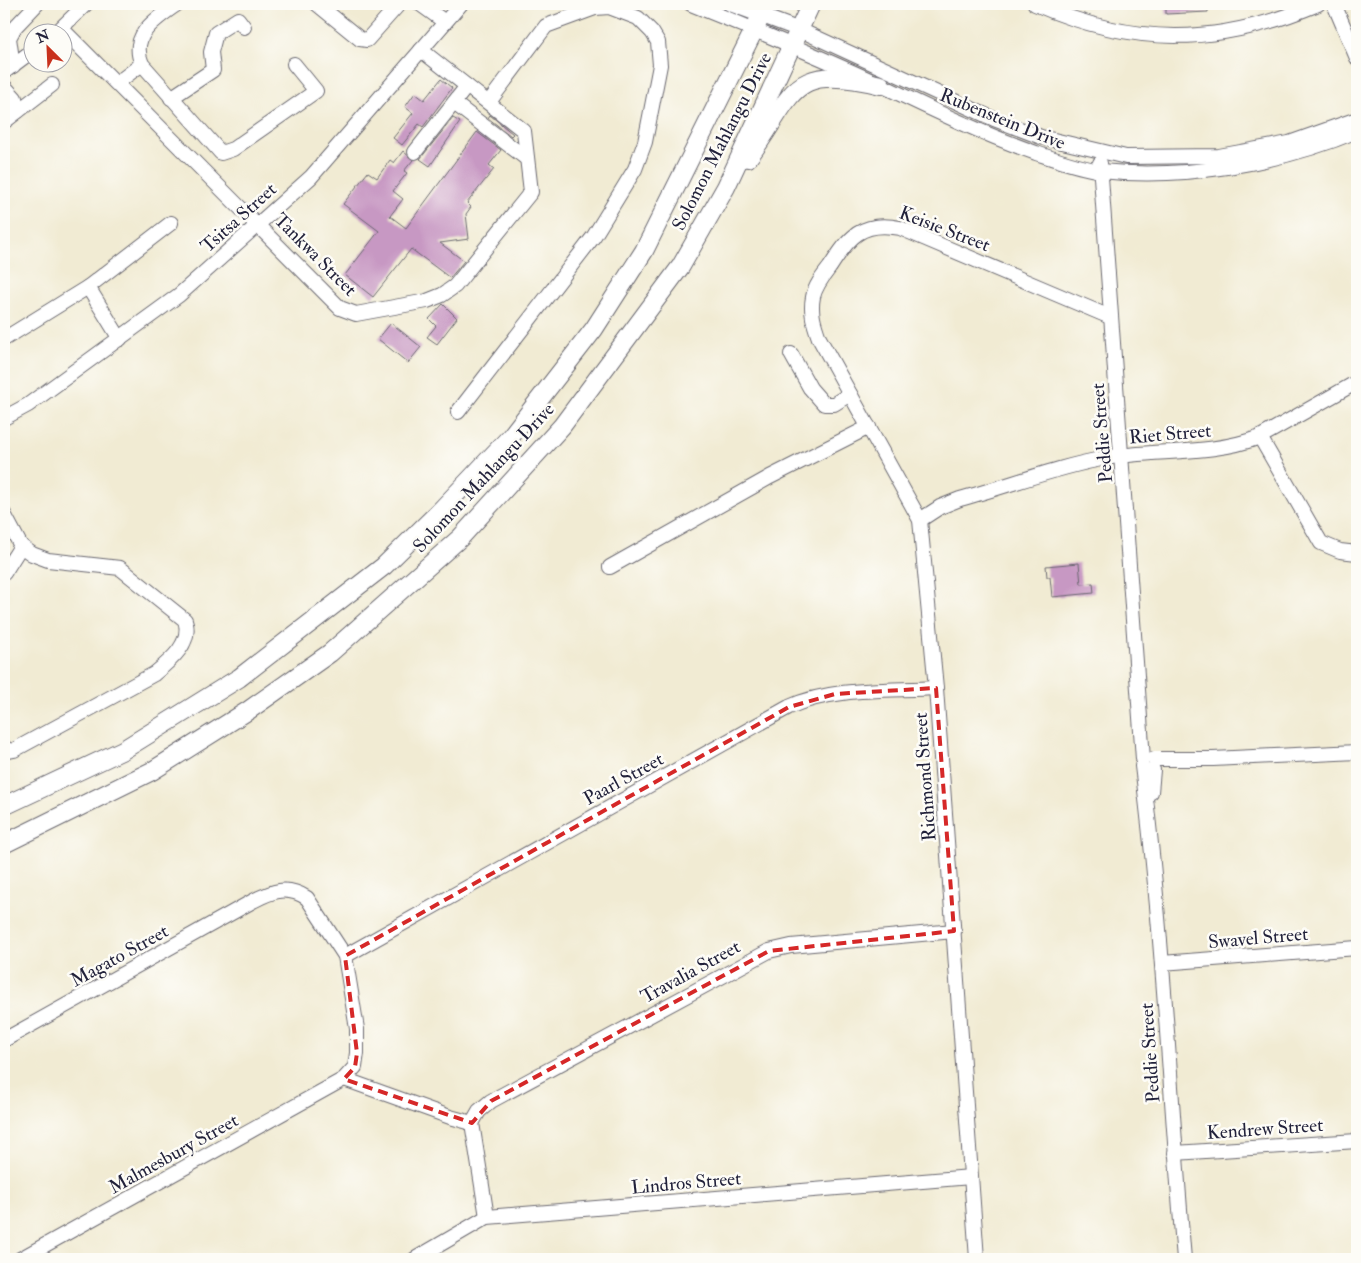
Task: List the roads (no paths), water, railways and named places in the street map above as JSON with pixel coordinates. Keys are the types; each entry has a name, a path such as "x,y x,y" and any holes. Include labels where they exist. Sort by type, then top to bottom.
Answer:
{"main road":[{"name":"Solomon Mahlangu Drive","path":"4,844 152,771 249,710 330,653 460,538 562,426 681,266 726,187 811,4"},
{"name":"Solomon Mahlangu Drive","path":"4,806 122,750 238,678 384,566 440,511 510,436 594,329 644,251 761,16"},
{"path":"726,187 761,140 789,96 806,81 827,76 854,78 881,85"}],"street":[{"path":"8,69 8,38 15,27 37,4"},
{"path":"68,22 86,4"},
{"path":"177,4 148,25 142,33 139,56 142,64 218,151 226,152 233,150 316,91 294,64"},
{"path":"318,4 360,39 367,40 399,4"},
{"path":"420,4 445,22"},
{"name":"Tsitsa Street","path":"4,418 28,404 120,339 179,294 258,224 327,160 461,4"},
{"path":"691,4 761,16"},
{"path":"730,4 761,16"},
{"path":"1034,4 1060,15 1105,29 1134,34 1166,36 1204,35 1240,30 1272,22 1318,4"},
{"path":"1334,4 1357,58"},
{"path":"458,412 594,236 635,169 645,142 660,65 658,42 652,32 638,18 618,10 609,7 595,8 578,14 546,26 489,102"},
{"name":"Rubenstein Drive","path":"761,16 800,30 994,119 1041,137 1100,152 1135,157 1218,156 1289,143 1357,119"},
{"name":"Rubenstein Drive","path":"761,16 793,46 1006,142 1061,162 1100,171 1141,173 1184,171 1223,166 1310,148 1357,131"},
{"path":"171,98 212,70 211,52 216,33 238,19 244,27"},
{"name":"Tankwa Street","path":"72,43 116,83 340,308 356,314 427,301 442,295 455,286 529,195 531,186 524,131 421,50"},
{"path":"8,69 22,58"},
{"path":"116,83 142,64"},
{"path":"4,122 52,85"},
{"path":"4,86 15,98 18,111"},
{"path":"415,152 467,86"},
{"path":"454,103 528,159"},
{"name":"Peddie Street","path":"1100,152 1110,317 1141,711 1140,727 1150,763 1152,845 1184,1259"},
{"path":"4,339 88,287 171,223"},
{"name":"Keisie Street","path":"812,318 813,295 818,283 842,249 854,234 863,229 886,225 900,228 1110,317"},
{"path":"88,287 120,339"},
{"name":"Richmond Street","path":"812,318 819,338 920,520 936,688 977,1259"},
{"path":"791,354 810,388 824,404 834,404 850,394"},
{"name":"Riet Street","path":"920,520 940,507 960,499 1075,466 1122,456 1235,446 1260,437 1357,382"},
{"path":"610,567 770,477 869,427"},
{"path":"1260,437 1321,543 1340,551 1357,553"},
{"path":"4,514 21,546 32,554 48,560 120,568 185,620 187,636 167,664 154,674 14,750 4,747"},
{"path":"4,573 21,546"},
{"name":"Paarl Street","path":"345,956 789,707 805,700 835,694 936,688"},
{"path":"1150,763 1357,752"},
{"name":"Magato Street","path":"4,1040 253,901 282,889 299,893 307,898 345,956"},
{"name":"Travalia Street","path":"472,1123 479,1111 492,1101 754,957 769,951 791,946 954,931"},
{"name":"Swavel Street","path":"1162,963 1357,948"},
{"path":"345,956 357,1028 358,1053 355,1067 344,1079 472,1123 487,1217"},
{"name":"Malmesbury Street","path":"20,1259 344,1079"},
{"name":"Kendrew Street","path":"1175,1153 1357,1141"},
{"name":"Lindros Street","path":"415,1259 487,1217 971,1177"}]}
